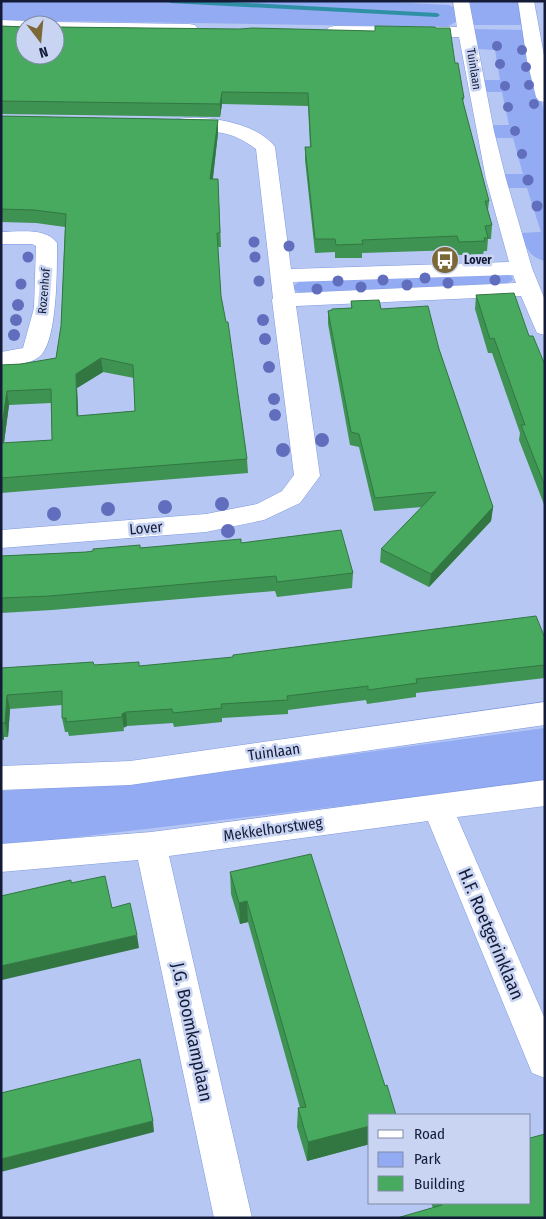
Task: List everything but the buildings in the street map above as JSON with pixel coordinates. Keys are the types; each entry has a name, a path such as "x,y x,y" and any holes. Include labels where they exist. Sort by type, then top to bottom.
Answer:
{"street":[{"path":"461,1 466,32"},
{"path":"526,1 536,60 545,97"},
{"path":"1,26 15,26"},
{"path":"65,27 207,29"},
{"name":"Tuinlaan","path":"316,30 466,32 485,131 545,328"},
{"name":"Lover","path":"1,539 206,522 264,511 291,497 307,476 266,147 248,134 220,125 161,124"},
{"name":"Rozenhof","path":"1,238 35,238 47,243 45,308 33,351 25,356 1,359"},
{"path":"281,276 530,278"},
{"path":"284,300 530,278"},
{"name":"Tuinlaan","path":"1,778 130,774 545,713"},
{"name":"Mekkelhorstweg","path":"1,858 151,845 545,793"},
{"name":"H.F. Roetgerinklaan","path":"437,806 545,1061"},
{"name":"J.G. Boomkamplaan","path":"151,845 233,1218"}],"green space":[{"path":"1,1 372,1 449,5 457,9 458,21 446,27 65,21 65,15 15,15 15,20 1,20"},
{"path":"470,1 520,1 524,25 472,25"},
{"path":"473,29 525,30 537,88 545,114 545,261 535,257 529,251 521,233 541,232 527,188 508,188 503,174 523,174 513,138 494,138 491,125 509,125 502,92 485,92 481,80 500,80 495,50 477,49"},
{"path":"511,275 513,280 506,284 306,294 296,291 292,287 306,279"},
{"path":"545,728 545,782 1,846 1,791 128,782 273,765"}],"waterway":[{"path":"171,1 437,15"}],"place":[{"name":"Lover","path":"445,260"}]}
